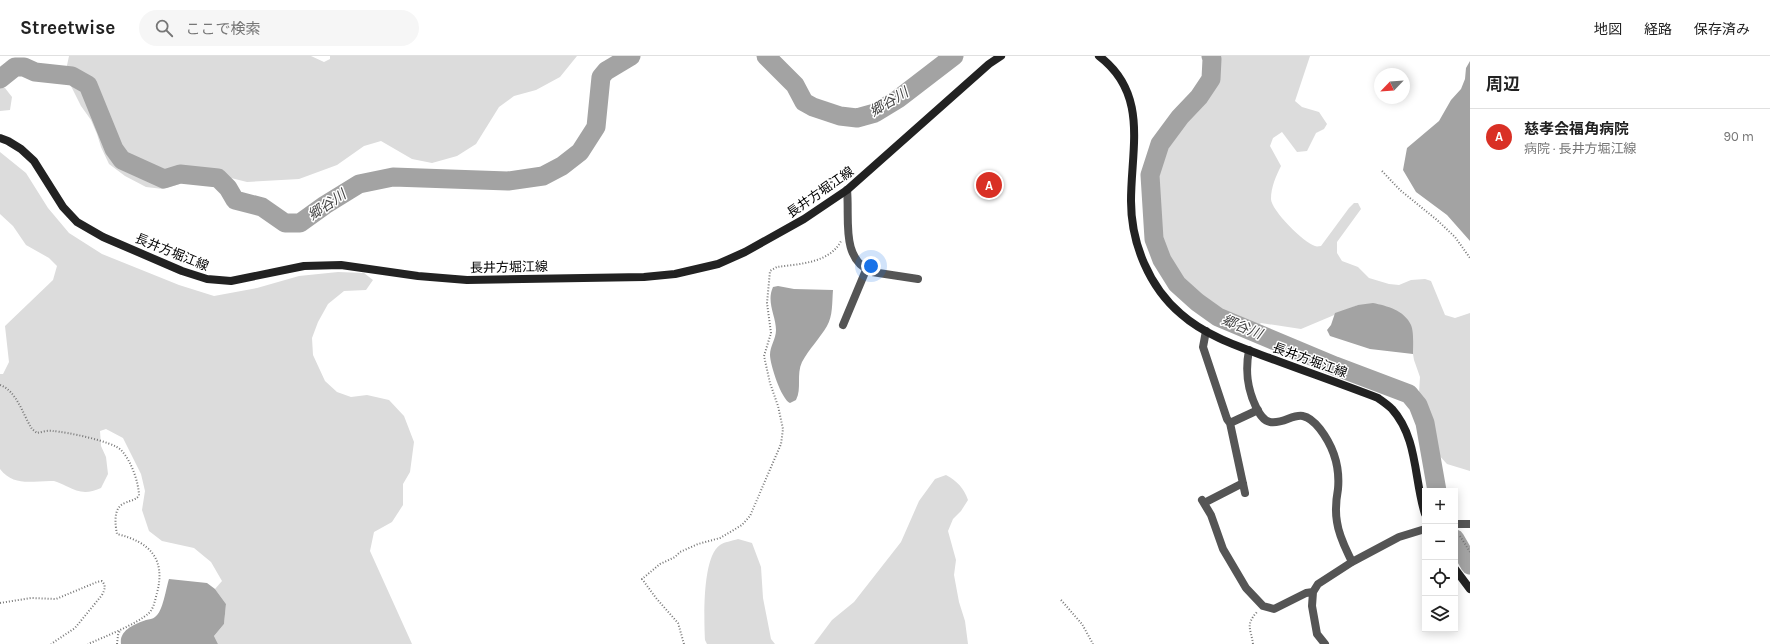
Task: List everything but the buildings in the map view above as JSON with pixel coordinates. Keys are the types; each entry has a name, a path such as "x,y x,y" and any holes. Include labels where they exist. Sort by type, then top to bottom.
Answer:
{"main road":[{"name":"長井方堀江線","path":"0,138 21,149 34,161 63,207 77,222 103,237 182,271 219,281 251,278 304,266 341,265 418,276 467,280 644,277 676,274 718,264 745,252 804,219 847,190 989,64 1001,56"},
{"name":"長井方堀江線","path":"1099,56 1111,66 1119,76 1132,102 1135,137 1131,202 1134,233 1138,248 1150,276 1159,290 1180,314 1206,331 1249,350 1378,398 1392,409 1403,423 1410,439 1422,499"},
{"path":"1458,574 1470,589"}],"street":[{"path":"847,190 850,248 855,260 866,270 872,272 918,279"},
{"path":"844,325 866,270"},
{"path":"1206,331 1203,347 1227,419 1230,423 1245,493"},
{"path":"1249,350 1247,363 1250,394 1258,410 1266,420 1271,422 1291,416 1306,417 1314,422 1327,440 1333,452 1337,465 1337,523 1341,538 1352,562"},
{"path":"1230,423 1258,410"},
{"path":"1243,483 1203,501 1211,515 1223,549 1246,588 1263,606 1268,609 1274,609 1297,597 1314,592"},
{"path":"1458,524 1470,524"},
{"path":"1325,644 1317,634 1312,606 1314,592 1318,584 1352,562 1399,536 1422,530"}],"path":[{"path":"1382,171 1400,190 1438,220 1455,237 1470,258"},
{"path":"684,644 678,623 642,579 660,564 675,557 680,552 692,546 720,538 731,533 742,525 750,516 781,444 783,429 764,356 771,333 766,302 770,271 777,267 825,258 838,247 842,235"},
{"path":"0,386 7,388 26,421 37,433 51,430 110,444 121,450 135,474 139,486 139,496 134,501 126,502 120,506 116,514 116,526 118,534 128,536 144,544 154,553 158,560 160,573 159,587 150,612 121,629 88,644"},
{"path":"1460,536 1470,552"},
{"path":"0,603 31,598 56,599 96,582 102,581 105,589 80,622 75,628 51,644"},
{"path":"1061,600 1082,624 1093,644"},
{"path":"1253,644 1249,631 1250,620 1263,606"},
{"path":"117,644 118,635 121,629"}],"shaded area":[{"path":"69,56 311,56 324,62 330,59 330,56 577,56 560,77 536,90 514,96 499,107 476,144 457,156 432,163 412,159 381,141 364,146 337,165 299,179 247,182 227,177 183,183 163,189 146,187 125,176 109,164 91,120 81,106 71,86 66,70"},
{"path":"1208,56 1310,56 1295,101 1302,107 1319,112 1327,124 1324,129 1316,133 1307,151 1297,152 1282,132 1273,138 1270,146 1281,166 1272,190 1272,204 1289,226 1303,239 1315,246 1321,246 1349,208 1354,203 1358,203 1361,209 1337,242 1337,253 1342,261 1358,267 1369,278 1389,284 1399,285 1411,280 1425,279 1431,281 1445,315 1455,318 1470,313 1470,471 1447,464 1437,453 1430,418 1419,393 1420,377 1413,354 1358,305 1301,329 1261,323 1248,333 1235,329 1200,308 1178,288 1158,257 1147,224 1145,179 1153,145 1207,81 1210,60"},
{"path":"1470,61 1470,241 1447,215 1416,192 1403,170 1407,148 1439,121 1451,100 1461,89 1465,79 1466,68"},
{"path":"0,88 5,88 12,97 10,110 0,111"},
{"path":"0,152 26,173 48,208 69,233 102,254 179,285 214,296 257,288 299,276 338,272 364,273 373,280 366,290 344,291 328,304 318,322 312,338 313,355 325,381 337,392 351,397 367,395 389,400 404,416 414,442 410,472 403,484 403,505 392,522 374,532 370,551 412,644 218,644 214,636 224,624 226,604 215,589 222,581 211,562 194,548 162,541 149,531 142,510 145,491 141,474 123,438 106,429 100,431 101,446 106,457 108,474 101,488 96,490 84,492 54,481 18,481 6,475 0,469 0,374 3,374 9,362 5,326 53,280 57,266 49,258 26,245 13,226 0,214"},
{"path":"778,286 794,289 833,290 832,309 829,322 802,362 799,372 798,395 796,400 790,403 783,395 770,359 776,330 771,304 771,293 773,287"},
{"path":"1373,303 1400,312 1408,320 1413,331 1413,354 1370,349 1330,336 1327,330 1331,325 1335,313 1358,305"},
{"path":"946,475 960,485 968,500 961,511 953,519 948,531 956,560 954,575 959,602 965,621 968,644 814,644 832,620 854,602 901,542 919,501 935,479"},
{"path":"738,539 752,543 761,567 763,598 771,639 775,644 707,644 705,640 705,589 710,562 714,552 720,545"},
{"path":"169,579 207,583 215,589 226,604 224,624 214,636 218,644 121,644 121,639 125,631 153,618 158,614"}],"waterway":[{"name":"郷谷川","path":"0,79 15,67 24,67 35,72 72,76 88,85 114,149 122,160 164,179 180,174 218,178 228,188 235,200 262,207 285,223 300,223 325,205 359,184 393,177 508,181 543,176 562,166 580,152 596,127 601,77 606,71 631,56"},
{"name":"郷谷川","path":"766,56 795,85 804,102 813,107 840,116 857,118 875,113 898,99 954,56"},
{"name":"郷谷川","path":"1211,56 1211,79 1199,97 1180,117 1160,144 1150,175 1154,239 1162,260 1177,284 1197,302 1218,317 1335,366 1409,394 1418,405 1425,423 1436,488"},
{"name":"郷谷川","path":"1458,544 1470,565"}],"place":[{"name":"慈孝会福角病院","path":"989,185"}]}
